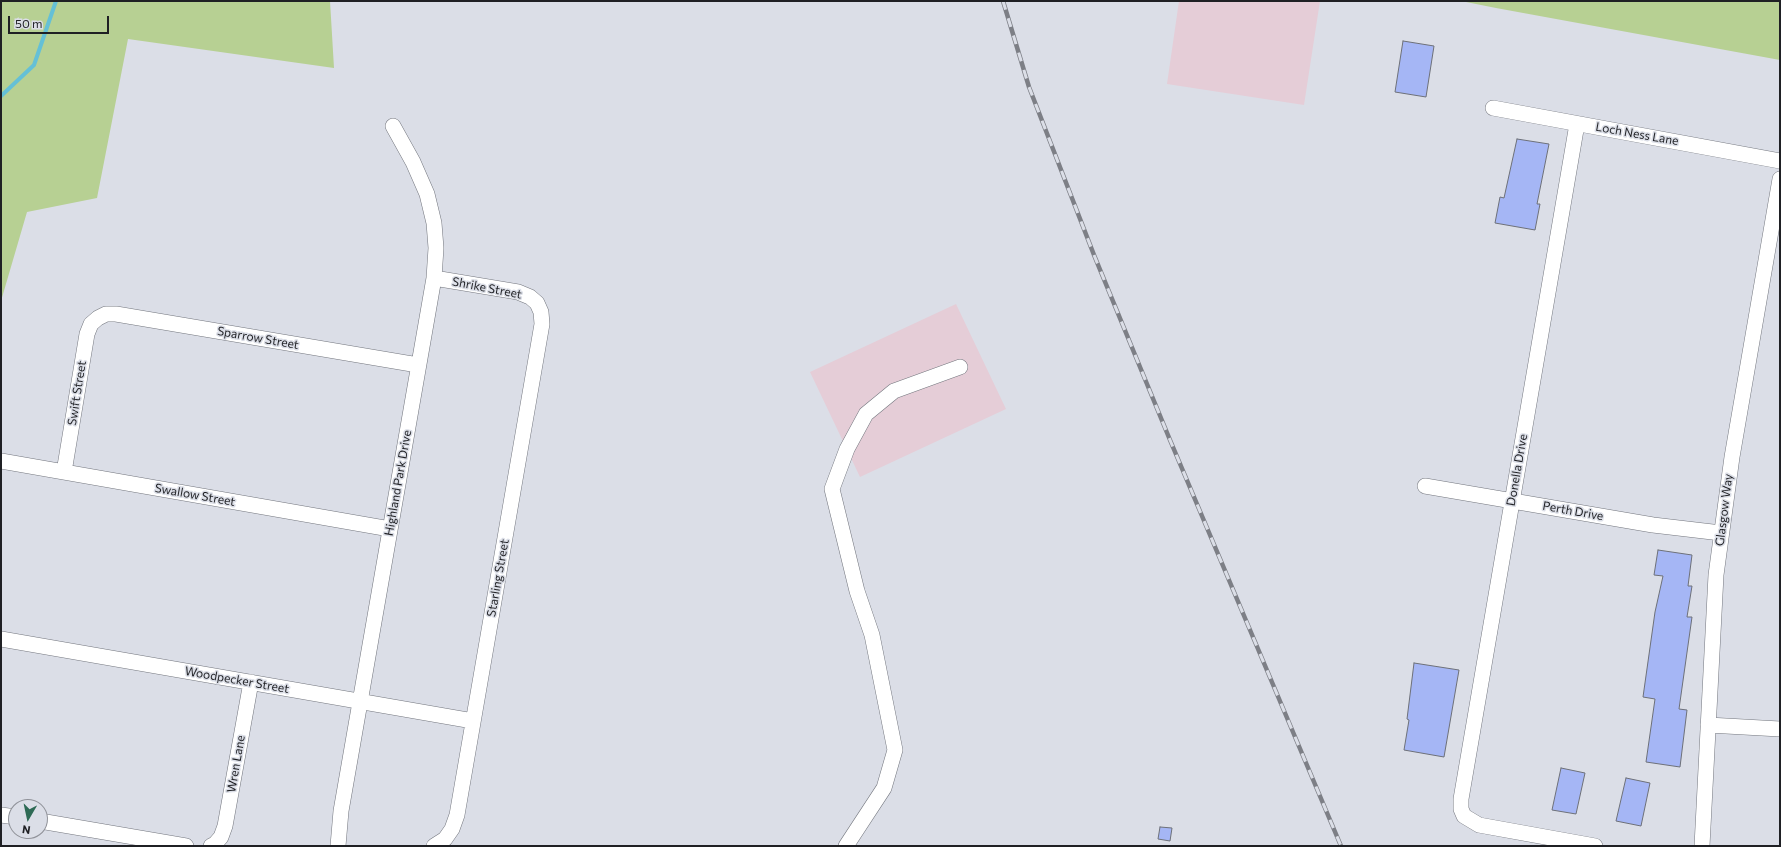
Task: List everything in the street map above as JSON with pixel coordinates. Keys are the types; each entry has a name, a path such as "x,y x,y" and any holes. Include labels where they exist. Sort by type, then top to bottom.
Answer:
{"street":[{"name":"Loch Ness Lane","path":"1493,108 1780,161"},
{"name":"Donella Drive","path":"1577,124 1461,799 1461,809 1464,816 1479,825 1595,846"},
{"name":"Highland Park Drive","path":"338,846 340,811 434,278 436,248 434,222 426,194 413,162 393,126"},
{"name":"Glasgow Way","path":"1702,846 1714,606 1721,533 1732,457 1780,179"},
{"name":"Shrike Street","path":"434,278 518,292 530,297 537,303"},
{"name":"Starling Street","path":"434,846 445,839 449,834 457,815 542,324 541,312 537,303"},
{"name":"Sparrow Street","path":"98,318 106,314 116,314 418,365"},
{"name":"Swift Street","path":"64,472 87,334 91,324 98,318"},
{"path":"846,846 884,788 895,750 872,635 857,591 832,489 847,448 866,414 894,391 960,368"},
{"name":"Swallow Street","path":"1,461 390,528"},
{"name":"Perth Drive","path":"1425,486 1653,525 1721,533"},
{"name":"Woodpecker Street","path":"1,639 473,721"},
{"name":"Wren Lane","path":"213,845 225,826 251,682"},
{"path":"1708,725 1780,729"},
{"path":"48,823 186,846"}],"shaded area":[{"path":"1179,1 1320,1 1304,105 1167,84"},
{"path":"956,304 1006,409 860,477 810,372"}],"green space":[{"path":"1,1 330,1 334,68 128,39 97,198 27,212 1,301"},
{"path":"1461,1 1780,1 1780,60 1496,8"}],"building":[{"path":"1403,41 1434,46 1426,97 1395,92"},
{"path":"1517,139 1549,144 1537,204 1540,204 1535,230 1495,223 1500,197 1504,198"},
{"path":"1658,550 1692,555 1688,586 1692,586 1687,617 1692,617 1679,709 1687,710 1680,767 1646,762 1655,699 1643,697 1655,612 1663,576 1654,575"},
{"path":"1414,663 1459,670 1444,757 1404,750 1409,720 1407,719"},
{"path":"1561,768 1585,773 1576,814 1552,810"},
{"path":"1626,778 1650,783 1641,826 1616,821"},
{"path":"1160,827 1172,828 1170,841 1158,839"}],"waterway":[{"path":"1,96 34,65 56,1"}],"railway":[{"path":"1003,1 1029,87 1094,255 1170,440 1341,846"}]}
